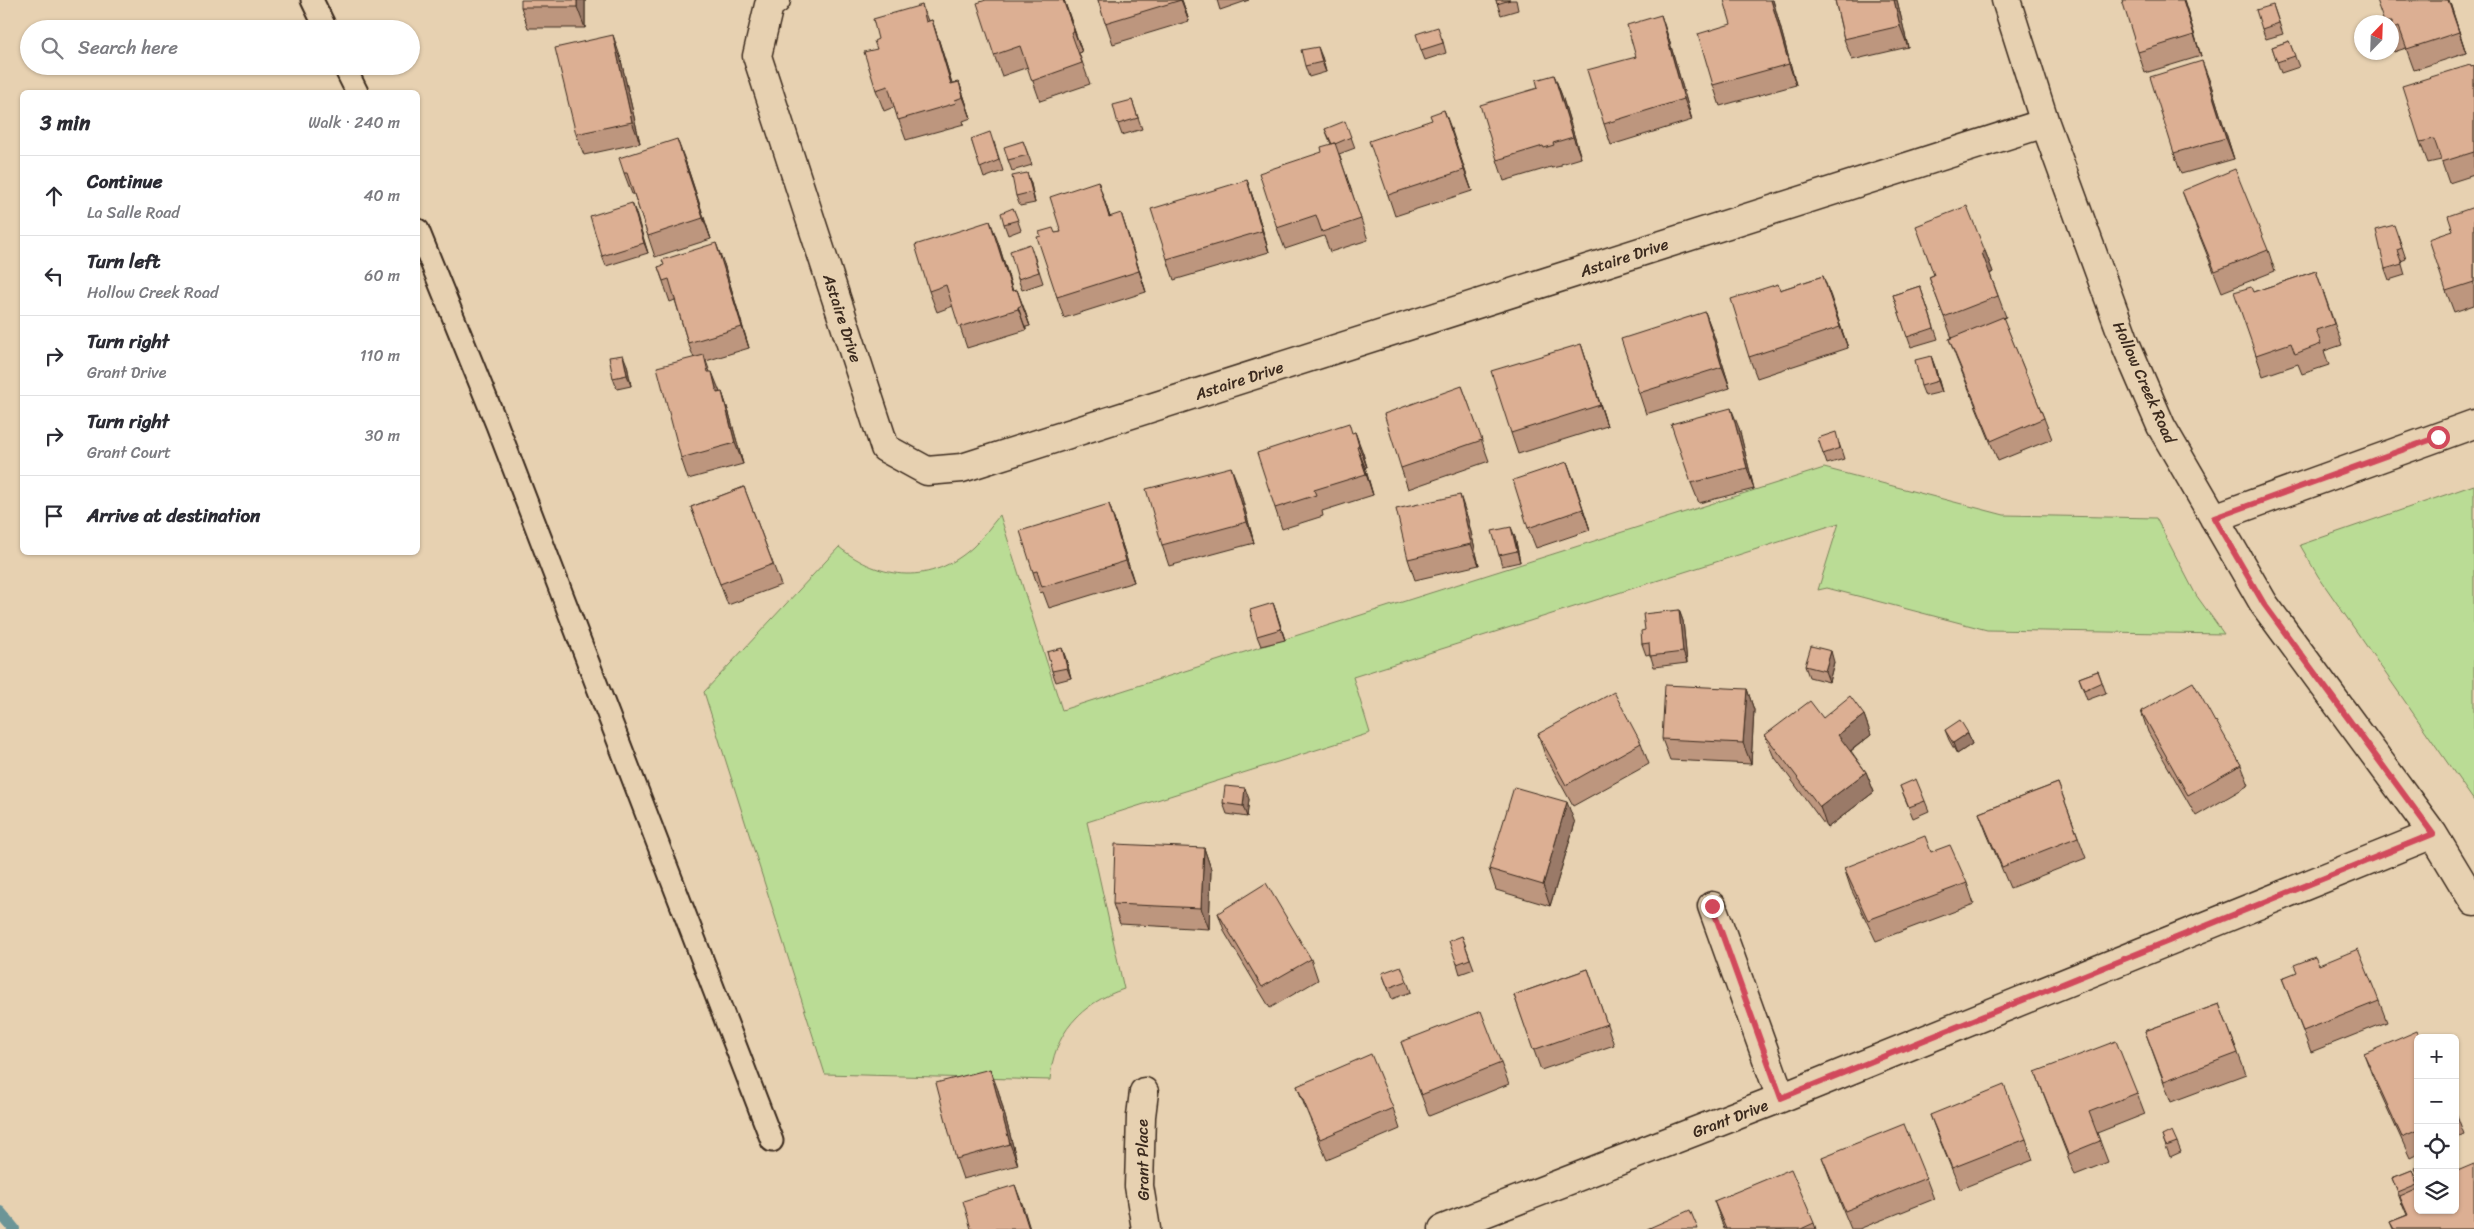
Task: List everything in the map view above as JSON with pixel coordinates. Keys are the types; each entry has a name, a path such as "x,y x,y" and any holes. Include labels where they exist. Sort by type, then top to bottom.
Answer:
{"street":[{"name":"Astaire Drive","path":"776,0 769,5 757,56 885,448 927,471 962,468 2045,123"},
{"name":"Hollow Creek Road","path":"2006,0 2045,123 2126,345 2161,426 2264,604 2433,834 2474,902"},
{"path":"2214,518 2474,424"},
{"name":"Grant Drive","path":"1443,1229 1781,1098 2433,834"},
{"path":"1712,906 1781,1098"},
{"name":"Grant Place","path":"1144,1092 1141,1116 1139,1186 1146,1229"}],"lane":[{"path":"312,0 322,20"},
{"path":"348,75 356,90"},
{"path":"420,235 497,426 772,1141"}],"green space":[{"path":"1824,468 2004,515 2156,518 2196,595 2224,634 1987,630 1827,588 1818,590 1839,523 1353,677 1370,733 1087,822 1124,989 1095,1003 1072,1022 1057,1048 1052,1063 1050,1080 825,1074 704,692 839,547 872,567 906,574 923,573 940,568 957,559 973,547 1000,515 1062,710"},
{"path":"2474,485 2474,801 2318,576 2300,545"}],"building":[{"path":"521,0 577,0 577,7 521,7"},
{"path":"986,0 1063,0 1074,31 1071,32 1082,63 1032,81 1020,46 994,55 977,3"},
{"path":"1098,0 1181,0 1105,23"},
{"path":"1496,0 1510,0 1497,4"},
{"path":"1724,0 1771,0 1789,64 1713,85 1698,34 1731,24"},
{"path":"1835,0 1894,0 1900,26 1844,39"},
{"path":"2122,0 2183,0 2194,35 2138,52"},
{"path":"2376,0 2448,0 2459,32 2407,49 2399,27 2399,15 2381,15"},
{"path":"922,5 926,22 932,20 951,84 959,82 963,97 955,100 956,103 898,120 888,86 876,90 864,52 877,49 874,41 878,39 873,19"},
{"path":"2273,5 2279,23 2262,29 2256,10"},
{"path":"1661,15 1684,99 1604,124 1587,70 1636,57 1627,25"},
{"path":"1438,27 1443,43 1421,50 1416,34"},
{"path":"613,35 632,122 576,134 555,48"},
{"path":"2289,41 2295,56 2277,62 2272,47"},
{"path":"1318,47 1322,62 1305,66 1301,50"},
{"path":"2202,61 2226,138 2174,153 2150,77"},
{"path":"2470,65 2471,67 2474,66 2474,152 2442,162 2434,139 2420,142 2402,86"},
{"path":"1554,75 1573,137 1553,143 1554,145 1544,148 1543,146 1497,160 1480,105 1538,88 1536,80"},
{"path":"1132,100 1138,118 1118,124 1113,105"},
{"path":"1444,110 1464,170 1388,195 1369,141 1432,120 1430,115"},
{"path":"1345,121 1351,137 1332,144 1325,129"},
{"path":"990,132 999,160 980,168 971,139"},
{"path":"677,139 703,218 648,236 627,173 624,173 619,158"},
{"path":"1023,141 1028,155 1008,160 1004,147"},
{"path":"1335,143 1361,219 1322,232 1316,215 1277,228 1259,173 1322,152 1321,147"},
{"path":"2235,169 2268,250 2215,271 2182,191"},
{"path":"1027,173 1032,192 1016,196 1012,176"},
{"path":"1247,180 1262,231 1167,259 1151,209"},
{"path":"1098,181 1109,217 1121,213 1139,271 1057,297 1037,237 1041,236 1039,232 1053,228 1055,233 1061,232 1050,197"},
{"path":"632,203 644,243 602,256 590,216"},
{"path":"1967,206 1985,251 1982,253 1998,296 1944,317 1929,277 1934,275 1916,226"},
{"path":"2474,207 2474,282 2446,291 2429,239 2453,231 2448,216"},
{"path":"1013,208 1018,220 1004,224 1001,213"},
{"path":"990,221 1012,291 1017,290 1022,305 1018,309 959,327 946,285 929,291 915,245"},
{"path":"2394,225 2402,248 2397,250 2402,264 2385,269 2376,230"},
{"path":"716,243 742,327 688,343 669,279 663,281 658,267 664,265 662,260"},
{"path":"1030,244 1039,272 1018,279 1010,251"},
{"path":"2316,271 2334,324 2316,330 2321,344 2295,354 2291,343 2256,355 2234,292 2251,287 2253,292"},
{"path":"1823,276 1840,327 1749,357 1731,299 1778,284 1780,290"},
{"path":"1920,286 1934,328 1907,337 1893,295"},
{"path":"1705,312 1722,367 1639,393 1621,339"},
{"path":"2003,317 2044,418 1991,441 1949,339"},
{"path":"1581,344 1600,405 1511,433 1491,371"},
{"path":"623,355 627,375 613,378 609,357"},
{"path":"704,355 708,372 712,372 717,393 722,392 735,443 681,458 657,367"},
{"path":"1931,356 1938,381 1921,386 1915,360"},
{"path":"1462,386 1482,440 1401,468 1384,414"},
{"path":"1731,408 1747,468 1691,483 1671,424"},
{"path":"1349,423 1352,433 1355,432 1359,446 1357,447 1366,474 1314,490 1316,495 1275,508 1257,453"},
{"path":"1836,432 1840,448 1823,454 1818,438"},
{"path":"1567,462 1583,509 1528,528 1513,480"},
{"path":"1231,467 1247,522 1162,545 1146,489"},
{"path":"744,487 773,564 720,584 691,507"},
{"path":"1460,495 1471,544 1408,559 1396,509"},
{"path":"1109,504 1126,561 1042,587 1037,571 1033,572 1020,531"},
{"path":"1511,527 1517,551 1499,555 1492,531"},
{"path":"1273,603 1281,629 1257,636 1250,610"},
{"path":"1679,610 1683,652 1650,656 1649,643 1642,644 1641,631 1645,630 1643,614"},
{"path":"1811,646 1831,651 1825,671 1805,666"},
{"path":"1062,648 1067,668 1052,671 1047,652"},
{"path":"2098,671 2102,682 2084,690 2079,678"},
{"path":"2193,682 2241,765 2188,795 2141,711"},
{"path":"1665,685 1747,689 1743,743 1662,739"},
{"path":"1614,692 1641,743 1566,785 1538,734"},
{"path":"1850,696 1864,715 1838,735 1866,772 1820,807 1765,735 1810,701 1823,718"},
{"path":"1960,720 1968,733 1953,743 1945,730"},
{"path":"1916,779 1925,801 1909,807 1900,786"},
{"path":"2058,783 2078,837 2002,867 1979,813"},
{"path":"1225,786 1245,788 1243,806 1223,803"},
{"path":"1514,787 1567,802 1543,885 1489,869"},
{"path":"1925,836 1931,852 1950,845 1967,883 1868,920 1844,868"},
{"path":"1115,844 1204,848 1201,908 1113,904"},
{"path":"1266,883 1311,959 1262,987 1218,913"},
{"path":"1462,936 1470,959 1457,964 1449,941"},
{"path":"2358,949 2379,1001 2303,1031 2282,978 2297,972 2294,965 2315,957 2319,965"},
{"path":"1401,966 1407,981 1388,988 1382,973"},
{"path":"1588,969 1607,1024 1533,1050 1514,995"},
{"path":"2219,1004 2238,1053 2164,1081 2145,1031"},
{"path":"1481,1011 1501,1063 1421,1095 1401,1042"},
{"path":"2417,1031 2418,1034 2414,1034 2414,1132 2402,1137 2364,1054"},
{"path":"2116,1041 2137,1093 2089,1112 2100,1141 2068,1154 2035,1072"},
{"path":"1371,1054 1393,1108 1320,1139 1297,1086"},
{"path":"990,1069 1010,1144 956,1159 936,1083"},
{"path":"2004,1085 2026,1139 1952,1168 1930,1115"},
{"path":"1904,1124 1926,1178 1845,1211 1822,1157"},
{"path":"2172,1131 2177,1142 2166,1146 2162,1136"},
{"path":"2474,1164 2474,1229 2394,1229 2390,1222 2408,1215 2400,1197 2414,1191 2414,1214 2459,1214 2459,1170"},
{"path":"1791,1169 1814,1223 1801,1229 1726,1229 1714,1201"},
{"path":"2412,1170 2414,1186 2398,1193 2392,1178"},
{"path":"1015,1185 1029,1229 971,1229 963,1201"},
{"path":"1690,1210 1698,1229 1647,1229"}],"waterway":[{"path":"0,1212 14,1229"}],"route":[{"path":"1712,906 1781,1098 2433,834 2312,673 2264,604 2214,518 2438,437"}]}
